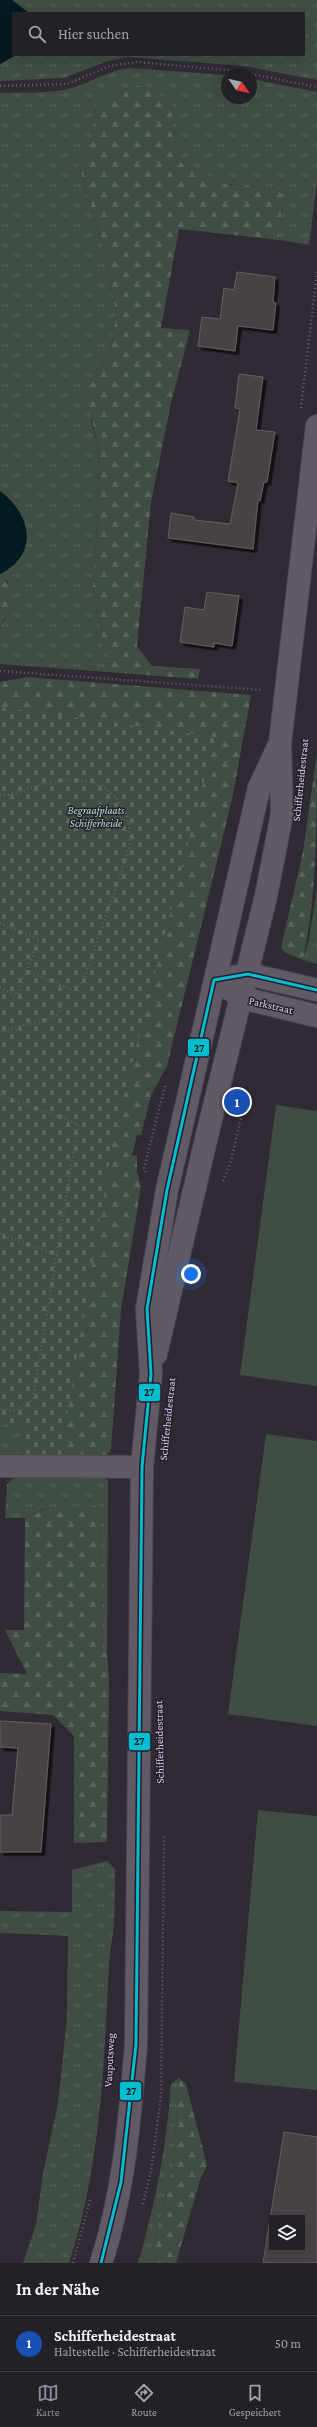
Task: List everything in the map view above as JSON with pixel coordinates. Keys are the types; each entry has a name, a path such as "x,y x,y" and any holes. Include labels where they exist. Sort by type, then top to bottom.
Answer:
{"street":[{"name":"Schifferheidestraat","path":"151,1374 168,1310 208,1131 248,974 266,896 282,814 280,743 317,426"},
{"name":"Schifferheidestraat","path":"100,2263 115,2209 131,2119 136,2044 142,1467 151,1374 149,1302 167,1190 214,980 259,788 280,743"},
{"path":"214,980 248,974 317,990"},
{"name":"Parkstraat","path":"214,980 242,998 317,1016"},
{"path":"0,1466 142,1467"}],"path":[{"path":"0,86 66,84 110,66 137,62 237,70 317,86"},
{"path":"0,670 285,690"},
{"path":"0,795 53,782 69,780 91,782 113,795 127,813 130,824 130,847 84,979 78,987 71,989 26,971"},
{"path":"0,923 39,939 17,995 0,988"},
{"path":"0,1032 56,1018 61,1006"},
{"path":"219,1186 226,1176 231,1161 245,1100 244,1088"},
{"path":"0,1095 78,1124 33,1399 16,1411 0,1409"},
{"path":"0,1234 57,1255"},
{"path":"164,1831 165,1854"},
{"path":"73,2263 92,2193"}],"green space":[{"path":"12,0 317,0 317,80 244,66 128,57 108,61 64,78 0,81 0,64 14,56 305,56 305,12 28,12"},
{"path":"130,68 221,75 221,104 257,104 257,80 317,92 317,183 309,245 279,240 283,194 272,187 225,184 182,163 174,138 171,103 95,103 92,141 79,167 107,260 116,314 111,349 92,377 91,421 98,446 99,499 93,587 108,672 0,664 0,626 5,620 8,582 0,574 12,566 21,556 25,545 26,534 18,511 10,500 0,491 0,93 63,90 79,86 122,69"},
{"path":"144,85 171,103 174,138 182,163 225,184 272,187 283,194 279,240 179,229 161,328 190,330 171,403 151,502 137,646 152,666 200,669 198,679 108,672 93,587 99,499 98,446 86,395 92,377 111,349 116,314 107,260 79,166 92,141 95,103 119,89"},
{"path":"0,574 9,586 11,600 8,613 0,626"},
{"name":"Begraafplaats Schifferheide","path":"27,677 251,695 233,795 167,1066 151,1095 141,1135 137,1135 132,1155 137,1156 137,1171 141,1187 121,1309 111,1450 106,1456 60,1456 23,1424 0,762 0,682"},
{"name":"Begraafplaats Schifferheide","path":"0,707 215,737 114,1134 60,1456 21,1456 23,1425 0,1424"},
{"path":"317,754 314,884 308,935 303,960 286,953 281,948 303,851"},
{"path":"317,888 317,940 309,939"},
{"path":"309,939 317,940 317,964 303,960"},
{"path":"276,1105 317,1111 317,1386 240,1375"},
{"path":"0,1424 23,1424 21,1456 0,1456"},
{"path":"266,1434 317,1441 317,1726 228,1714"},
{"path":"15,1477 105,1478 108,1481 107,1652 102,1652 100,1506 44,1509 25,1518 5,1518 7,1484"},
{"path":"100,1506 102,1652 107,1652 109,1678 107,1842 74,1843 74,1736 53,1715 0,1711 0,1673 27,1674 5,1630 24,1630 25,1518 50,1507"},
{"path":"258,1810 317,1816 317,2090 234,2082"},
{"path":"107,1861 115,1869 114,1924 109,1963 103,2077 88,2189 80,2226 69,2263 23,2263 36,2225 43,2173 58,2103 67,2017 68,1936 0,1933 0,1911 72,1912 72,1870"},
{"path":"179,2078 173,2167 149,2263 138,2263 150,2219 159,2175 167,2130 171,2084"},
{"path":"179,2078 186,2084 207,2165 200,2180 176,2263 149,2263 173,2167"}],"water":[{"path":"0,0 12,0 28,12 12,12 12,56 14,56 0,64"},
{"path":"0,491 11,500 19,511 27,534 26,545 21,556 13,566 0,574"}],"building":[{"path":"237,272 275,277 273,302 276,303 273,330 238,326 235,351 198,346 202,317 220,319 224,288 234,290"},
{"path":"239,374 263,377 256,430 275,432 267,482 264,482 260,501 258,500 253,549 168,538 171,513 194,517 194,520 230,524 238,483 228,481 240,409 235,408"},
{"path":"207,592 239,596 232,646 214,643 214,647 180,642 185,607 204,610"},
{"path":"0,1721 51,1724 41,1852 0,1852 0,1815 12,1815 18,1748 0,1747"},
{"path":"284,2132 317,2137 317,2263 263,2263 269,2226 269,2251 305,2251 305,2215 271,2215"}],"transit line":[{"name":"27","path":"101,2263 121,2182 136,2044 142,1467 151,1374 147,1309 167,1190 214,980 248,974 317,990"}],"place":[{"name":"Schifferheidestraat","path":"237,1102"}]}
